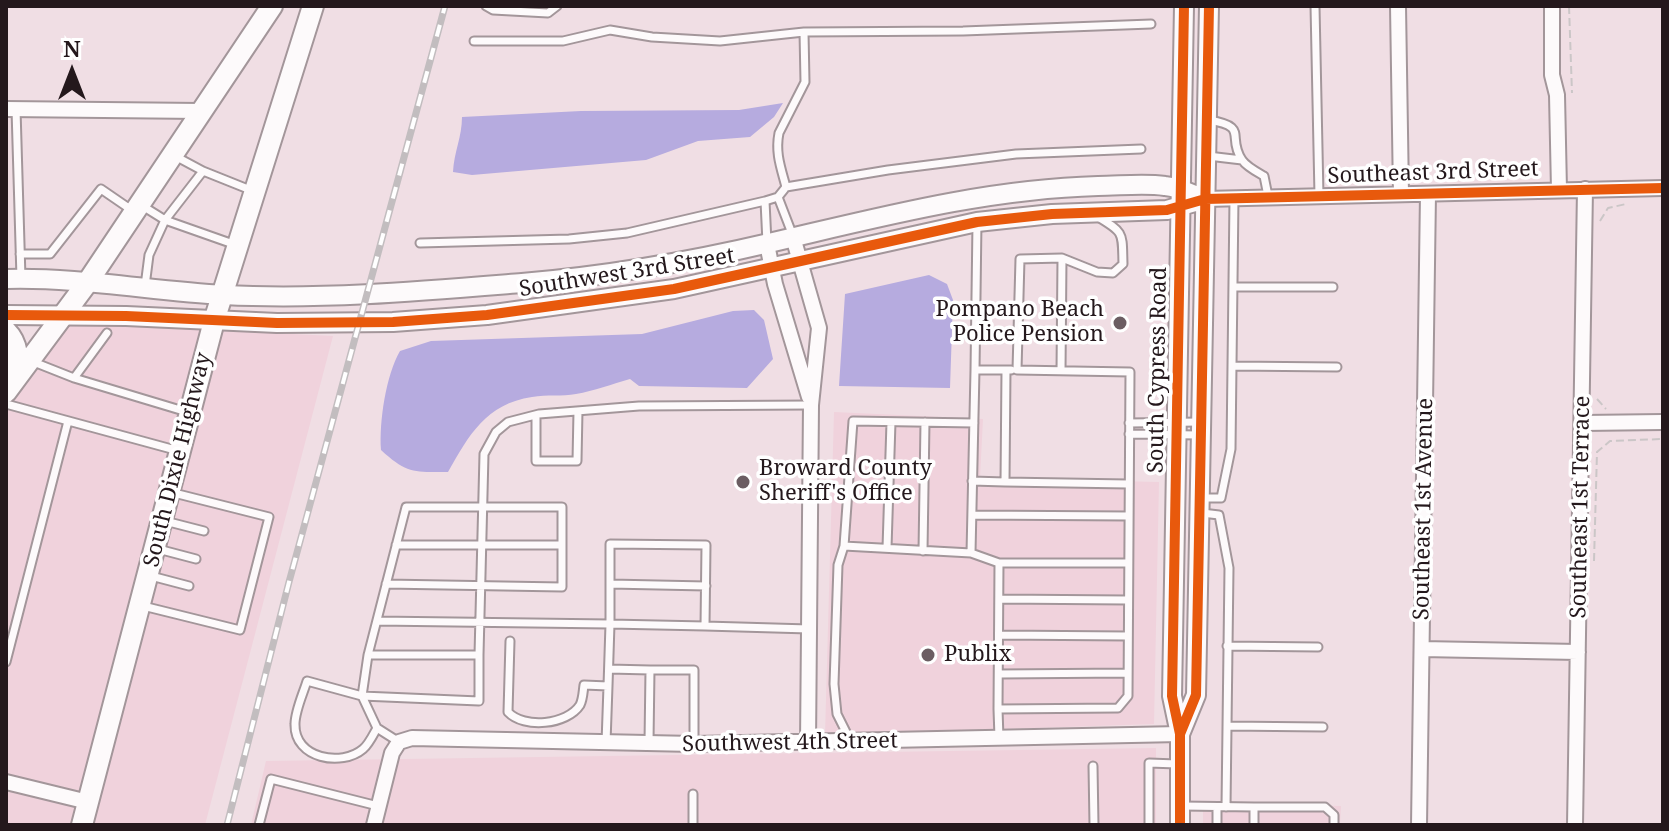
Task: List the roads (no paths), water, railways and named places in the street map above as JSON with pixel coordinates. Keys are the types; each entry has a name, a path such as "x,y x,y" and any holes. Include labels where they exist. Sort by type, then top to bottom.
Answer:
{"main road":[{"path":"18,377 87,283 272,6"},
{"name":"South Dixie Highway","path":"82,825 214,321 313,6"},
{"path":"6,331 17,349 18,377"}],"street":[{"name":"South Cypress Road","path":"1180,816 1180,734 1172,696 1184,6"},
{"name":"South Cypress Road","path":"1180,734 1196,695 1209,6"},
{"path":"1398,6 1401,194"},
{"path":"1552,6 1552,75 1557,95 1559,190"},
{"path":"11,109 201,111"},
{"name":"Southwest 3rd Street","path":"14,278 222,295 326,295 526,282 651,266 767,244 903,211 1014,192 1165,186 1181,198 1205,199"},
{"name":"Southeast 3rd Street","path":"1205,199 1663,188"},
{"name":"Southeast 1st Terrace","path":"1575,825 1585,189"},
{"name":"Southeast 1st Avenue","path":"1419,825 1428,194"},
{"name":"Southwest 3rd Street","path":"6,315 64,314 277,323 393,322 487,315 627,296 800,262 977,222 1089,212 1167,210 1181,198"},
{"path":"793,237 819,328 811,405 808,743"},
{"path":"767,244 771,268 811,405"},
{"path":"1583,423 1663,422"},
{"path":"1422,649 1578,652"},
{"name":"Southwest 4th Street","path":"399,742 412,738 649,745 846,743 1180,734"},
{"path":"374,825 392,753 399,742"},
{"path":"6,783 88,802"}],"lane":[{"path":"486,6 493,10 548,13 557,6"},
{"path":"1315,6 1319,196"},
{"path":"474,41 563,41 610,30 685,40 720,41 804,32 963,31 1151,24"},
{"path":"786,187 777,142 805,82 804,32"},
{"path":"11,109 20,254 14,278"},
{"path":"1207,119 1228,123 1233,128 1242,160"},
{"path":"420,243 569,239 627,233 765,201 778,197 786,187 888,170 1016,154 1141,149"},
{"path":"173,155 203,171 255,191"},
{"path":"1206,156 1242,160 1264,176 1268,198"},
{"path":"145,289 149,255 165,220 203,171"},
{"path":"20,254 50,254 101,189 165,220 238,246"},
{"path":"778,197 793,237"},
{"path":"1200,505 1221,498 1231,449 1234,198"},
{"path":"765,201 767,244"},
{"path":"1017,370 1020,259 1062,258 1106,273 1113,273 1123,264 1122,240 1117,228 1089,212"},
{"path":"971,553 977,222"},
{"path":"1061,371 1062,258"},
{"path":"1233,287 1333,287"},
{"path":"74,378 107,333"},
{"path":"1232,366 1337,367"},
{"path":"975,370 1130,372 1128,696 1118,708 998,709"},
{"path":"1005,482 1006,370"},
{"path":"18,377 74,378 191,413"},
{"path":"6,404 181,451"},
{"path":"377,728 366,748 348,758 321,757 306,749 295,724 307,681 362,696 479,701 484,454 489,443 508,422 536,415 639,406 811,405"},
{"path":"536,415 536,461 577,461 578,411"},
{"path":"6,662 68,421"},
{"path":"846,743 846,732 837,714 834,684 838,565 844,546 853,421 974,423"},
{"path":"887,548 891,422"},
{"path":"923,551 925,422"},
{"path":"1129,423 1201,429"},
{"path":"1129,434 1201,429"},
{"path":"972,481 1128,484"},
{"path":"141,605 240,630 269,517 170,492"},
{"path":"1200,505 1219,515 1229,568 1226,807"},
{"path":"386,584 562,587 562,507 406,507 386,584 377,621 368,655 362,696 377,728 399,742"},
{"path":"972,515 1128,516"},
{"path":"163,520 204,531"},
{"path":"606,743 610,544 706,545 705,626"},
{"path":"396,545 562,545"},
{"path":"844,546 971,553 999,563 1127,563"},
{"path":"156,549 196,559"},
{"path":"999,563 999,738"},
{"path":"149,575 189,586"},
{"path":"610,584 706,586"},
{"path":"999,599 1127,600"},
{"path":"377,621 809,629"},
{"path":"999,635 1127,636"},
{"path":"510,641 508,712 513,717 523,721 555,721 566,717 581,703 584,685 608,686"},
{"path":"1227,646 1318,647"},
{"path":"368,655 479,655"},
{"path":"609,669 694,670 694,744"},
{"path":"649,745 650,670"},
{"path":"999,674 1128,673"},
{"path":"1227,726 1323,727"},
{"path":"1149,825 1149,763 1180,764"},
{"path":"1093,766 1094,825"},
{"path":"259,825 271,779 379,806"},
{"path":"693,794 693,825"},
{"path":"1217,807 1217,825"},
{"path":"1180,816 1217,807 1325,807 1334,815 1334,825"},
{"path":"1254,807 1254,825"}],"railway":[{"path":"227,825 289,582 445,6"}],"place":[{"name":"Pompano Beach Police Pension","path":"1120,323"},
{"name":"Broward County Sheriff's Office","path":"743,482"},
{"name":"Publix","path":"928,655"}]}
